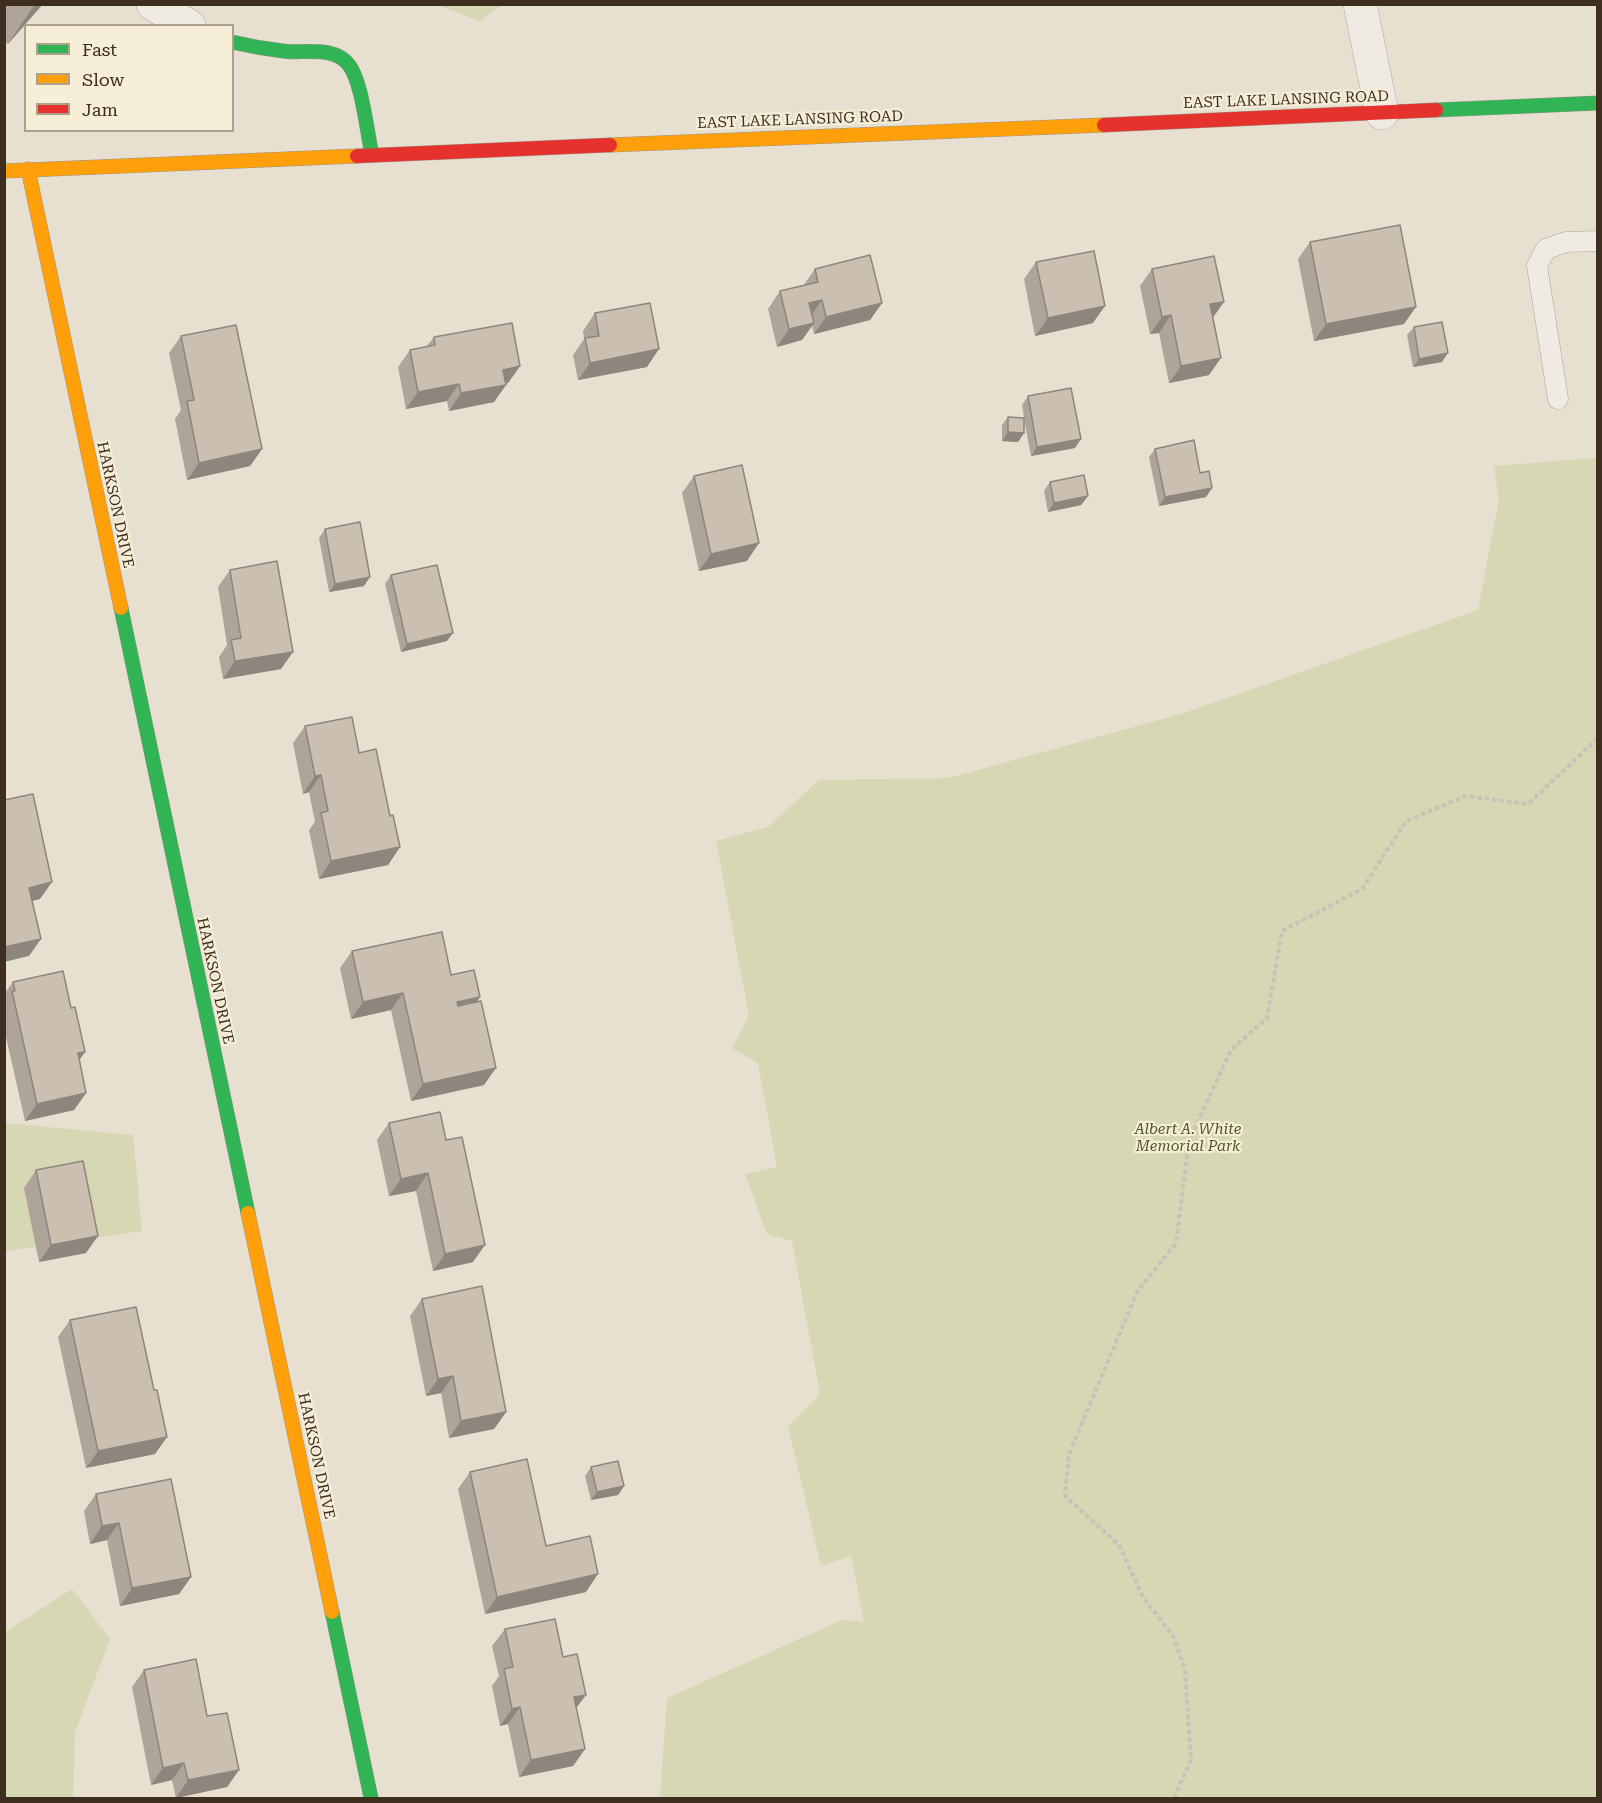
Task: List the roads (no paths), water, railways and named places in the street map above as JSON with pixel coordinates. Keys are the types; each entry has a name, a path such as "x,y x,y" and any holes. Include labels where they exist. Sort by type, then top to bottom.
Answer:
{"street":[{"path":"153,4 186,24"},
{"path":"1360,4 1382,113"},
{"path":"234,42 288,52 319,52 337,55 350,65 356,81 372,155"},
{"name":"EAST LAKE LANSING ROAD","path":"4,171 1598,103"},
{"name":"HARKSON DRIVE","path":"28,170 371,1798"}],"lane":[{"path":"1558,399 1537,266 1546,249 1566,242 1598,242"}],"park label":[{"name":"Albert A. White Memorial Park","path":"1188,1138"}]}
